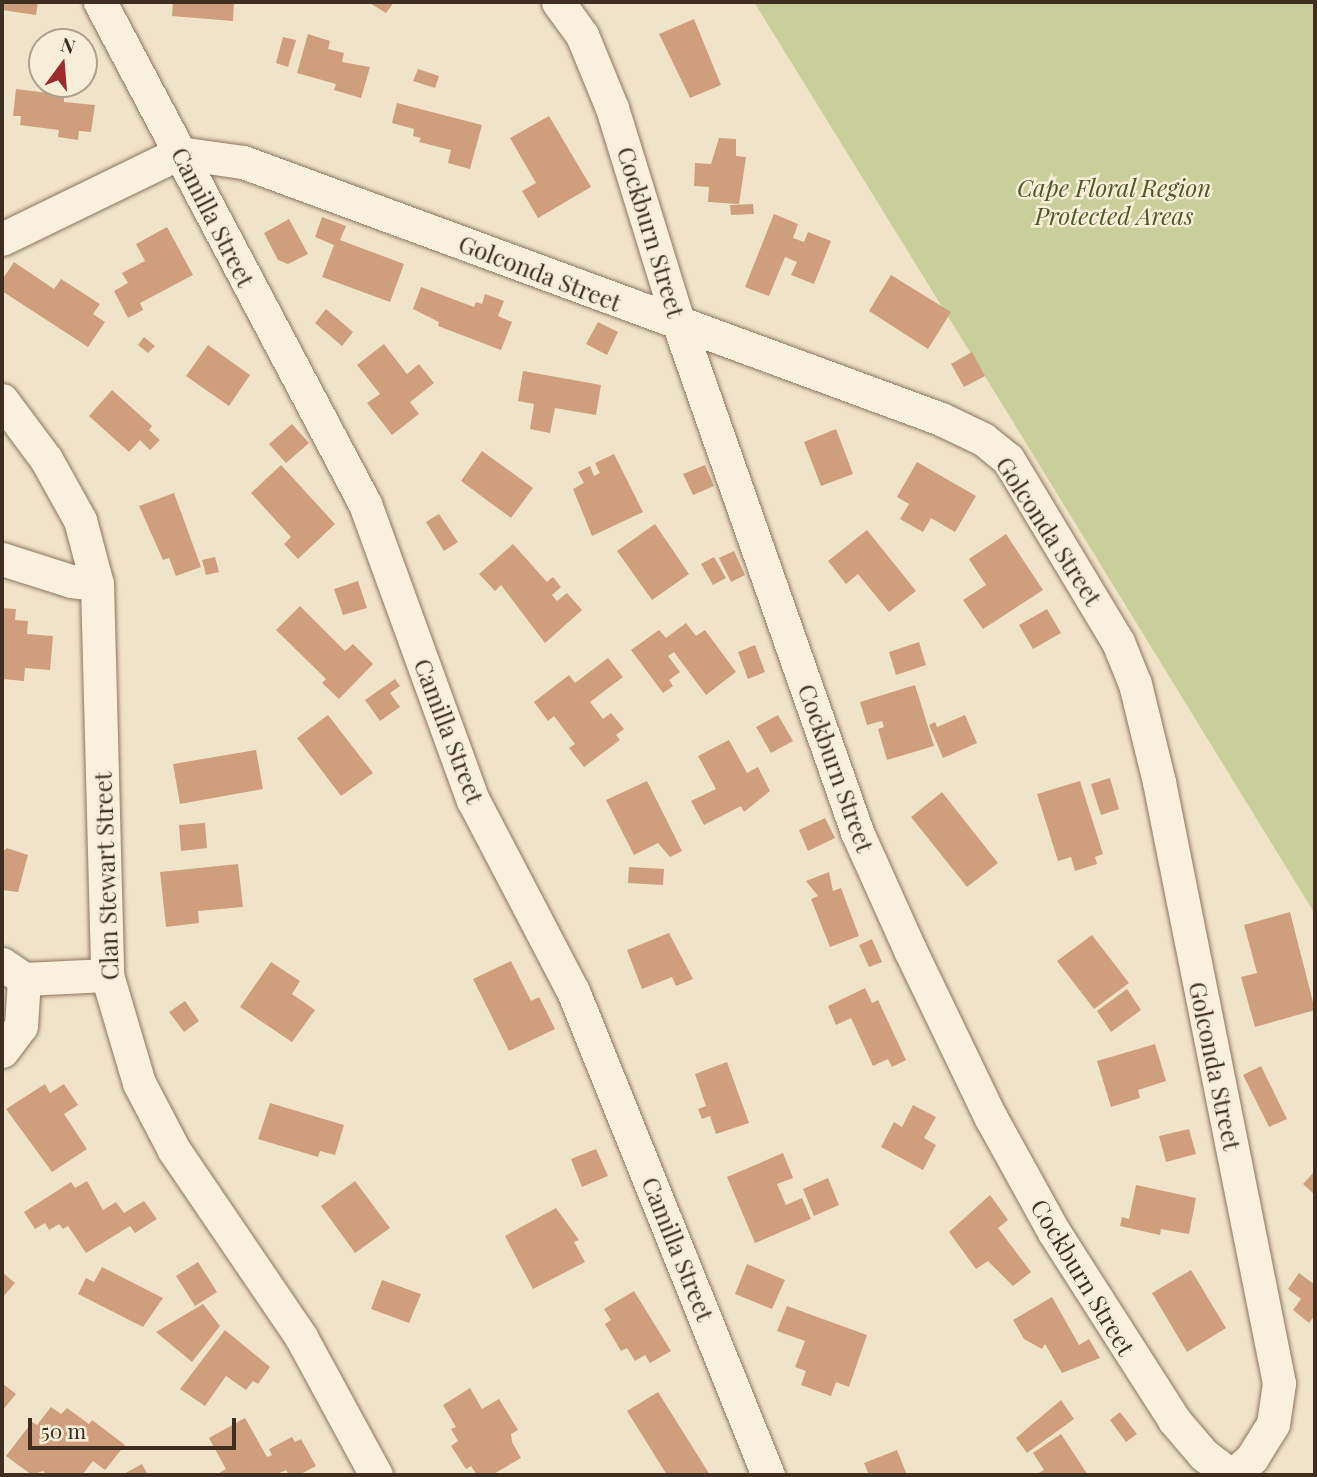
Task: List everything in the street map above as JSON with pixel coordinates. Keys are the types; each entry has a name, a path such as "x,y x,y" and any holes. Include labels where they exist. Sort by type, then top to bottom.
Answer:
{"street":[{"name":"Camilla Street","path":"100,2 365,504 473,800 573,991 768,1475"},
{"name":"Cockburn Street","path":"558,2 582,35 612,108 679,325 857,832 962,1058 1054,1232 1174,1420 1204,1455 1232,1475"},
{"path":"2,239 179,153"},
{"name":"Golconda Street","path":"179,153 243,162 679,325 941,419 983,439 1008,459 1118,642 1135,684 1159,782 1279,1383 1273,1424 1252,1458 1232,1475"},
{"name":"Clan Stewart Street","path":"2,400 46,458 79,520 97,584 107,975 139,1083 174,1150 300,1337 376,1475"},
{"path":"2,559 71,581 97,584"},
{"path":"2,1051 21,1026 13,971 107,975"}],"green space":[{"name":"Cape Floral Region Protected Areas","path":"754,2 1315,2 1315,914 1002,404"}],"building":[{"path":"2,2 38,2 36,15 2,10"},
{"path":"173,2 234,2 233,21 172,16"},
{"path":"368,2 394,2 386,13"},
{"path":"694,19 721,85 690,98 659,34"},
{"path":"308,34 330,41 328,49 344,53 342,62 370,67 361,98 334,90 336,84 297,73"},
{"path":"283,37 296,40 288,67 276,63"},
{"path":"418,69 439,76 435,88 413,81"},
{"path":"16,89 28,90 28,98 64,98 64,102 95,105 91,132 79,131 78,140 58,137 59,130 20,125 21,116 13,116"},
{"path":"397,103 482,125 470,169 448,163 451,150 419,142 421,138 413,136 414,129 392,123"},
{"path":"549,116 591,187 538,218 522,191 536,183 510,138"},
{"path":"719,138 736,139 736,156 746,157 739,204 708,202 709,187 694,186 695,163 711,164"},
{"path":"753,204 754,214 731,215 730,205"},
{"path":"774,214 798,224 793,238 804,242 808,232 831,241 814,284 791,275 797,262 785,257 769,296 745,287"},
{"path":"322,217 346,226 340,240 404,264 390,302 322,277 334,245 315,237"},
{"path":"289,219 308,254 288,264 278,260 264,233"},
{"path":"167,227 193,275 140,303 143,310 128,318 114,291 128,283 122,273 145,261 136,244"},
{"path":"14,262 54,289 61,279 100,304 93,314 105,322 88,347 2,291 2,280"},
{"path":"891,275 951,312 928,349 869,311"},
{"path":"421,287 474,307 476,302 482,304 485,294 504,301 498,316 512,322 501,350 438,326 439,322 413,309"},
{"path":"326,309 353,332 342,346 315,323"},
{"path":"598,322 618,332 607,355 586,344"},
{"path":"144,337 155,346 148,353 138,345"},
{"path":"384,344 407,374 419,364 434,383 410,402 419,414 392,435 367,403 380,394 357,365"},
{"path":"208,345 250,375 229,406 186,376"},
{"path":"972,352 985,376 964,387 951,364"},
{"path":"523,371 601,385 596,415 555,408 550,433 530,429 534,404 518,401"},
{"path":"112,390 152,426 149,430 160,440 150,450 140,440 129,452 89,416"},
{"path":"292,424 309,443 286,463 269,444"},
{"path":"836,429 853,474 821,486 804,442"},
{"path":"482,451 533,488 511,518 461,481"},
{"path":"614,454 643,512 592,536 573,489 584,483 578,472 590,466 594,476 600,473 595,463"},
{"path":"917,462 976,496 955,532 931,518 923,532 900,519 909,504 897,497"},
{"path":"281,465 335,524 298,559 284,544 291,537 251,493"},
{"path":"705,465 714,486 693,495 683,474"},
{"path":"174,493 201,567 176,576 169,558 163,560 139,506"},
{"path":"439,514 458,542 444,551 426,522"},
{"path":"655,524 689,574 652,600 617,551"},
{"path":"867,530 916,591 889,612 858,574 846,584 828,561"},
{"path":"1006,534 1043,590 983,629 963,600 986,585 969,559"},
{"path":"513,544 547,582 553,577 561,587 552,595 557,601 567,593 582,610 545,643 501,585 495,591 479,574"},
{"path":"734,551 745,575 731,582 719,558"},
{"path":"215,557 219,572 206,575 202,560"},
{"path":"714,557 726,578 713,585 701,564"},
{"path":"358,581 367,608 343,615 334,589"},
{"path":"300,606 345,651 353,644 373,664 339,699 322,683 326,679 276,630"},
{"path":"2,608 16,609 15,620 28,621 27,634 53,636 50,670 25,668 24,681 2,679"},
{"path":"1047,609 1061,633 1033,649 1019,625"},
{"path":"686,623 696,636 705,630 736,672 706,695 674,652 668,656 680,672 669,680 673,686 663,693 631,650 659,630 666,638"},
{"path":"919,642 926,665 896,675 889,652"},
{"path":"755,645 765,672 748,679 738,652"},
{"path":"608,658 623,677 590,702 603,719 611,713 624,729 616,735 620,740 584,767 569,748 575,744 554,716 548,721 534,702 569,675 575,683"},
{"path":"395,679 400,686 390,693 400,707 380,721 365,700"},
{"path":"915,685 934,746 887,760 878,729 884,727 882,721 867,725 860,702"},
{"path":"328,715 373,773 341,796 297,738"},
{"path":"778,715 793,741 771,753 756,727"},
{"path":"965,715 977,743 943,758 929,725 935,722 937,727"},
{"path":"729,740 747,773 758,767 770,791 744,812 741,806 704,825 691,801 716,789 698,756"},
{"path":"256,750 263,789 180,804 173,764"},
{"path":"1110,778 1119,809 1101,815 1091,784"},
{"path":"647,781 682,851 670,857 658,843 634,855 606,800"},
{"path":"1080,781 1103,854 1095,857 1097,864 1075,871 1071,857 1058,861 1037,794"},
{"path":"942,792 998,863 967,887 911,817"},
{"path":"825,818 835,838 808,851 799,830"},
{"path":"205,823 207,848 181,851 179,825"},
{"path":"7,848 28,855 18,892 2,890 2,852"},
{"path":"238,864 243,907 198,911 199,923 166,927 160,872"},
{"path":"629,867 664,869 663,885 628,883"},
{"path":"829,872 833,891 841,888 859,936 830,947 811,899 818,896 806,881"},
{"path":"1290,912 1315,1010 1255,1027 1241,977 1257,973 1244,925"},
{"path":"669,933 693,979 676,986 672,977 642,989 627,950"},
{"path":"1092,935 1129,983 1094,1009 1057,961"},
{"path":"872,939 882,962 869,967 859,945"},
{"path":"511,961 531,1001 539,997 555,1029 509,1051 473,979"},
{"path":"271,962 300,981 292,994 315,1010 292,1042 240,1007"},
{"path":"865,988 872,1003 878,1000 906,1060 892,1067 888,1059 873,1066 851,1018 836,1025 828,1006"},
{"path":"1127,989 1141,1010 1111,1032 1097,1011"},
{"path":"185,1001 199,1021 184,1032 169,1012"},
{"path":"1155,1044 1166,1081 1138,1090 1140,1098 1111,1107 1097,1061"},
{"path":"727,1062 749,1123 716,1134 710,1116 702,1119 698,1109 706,1106 695,1074"},
{"path":"1261,1066 1287,1119 1269,1127 1243,1075"},
{"path":"45,1084 50,1093 64,1084 78,1105 64,1114 87,1149 52,1172 6,1109"},
{"path":"270,1103 344,1125 335,1155 320,1151 318,1157 258,1139"},
{"path":"913,1105 936,1117 924,1138 936,1145 923,1170 881,1147 894,1122 902,1127"},
{"path":"1189,1129 1196,1154 1166,1162 1159,1136"},
{"path":"596,1149 608,1176 582,1187 571,1159"},
{"path":"783,1153 793,1178 777,1184 786,1205 802,1198 811,1219 755,1243 727,1177"},
{"path":"1315,1171 1315,1195 1303,1184"},
{"path":"828,1178 839,1205 814,1216 803,1189"},
{"path":"87,1181 103,1210 116,1202 124,1213 144,1201 157,1219 135,1233 130,1226 86,1253 68,1226 63,1229 59,1224 49,1230 45,1223 35,1229 24,1212 71,1182 75,1188"},
{"path":"355,1181 390,1228 355,1253 321,1206"},
{"path":"1136,1185 1196,1198 1189,1234 1161,1229 1160,1235 1120,1226 1122,1217 1129,1219"},
{"path":"990,1195 1008,1220 998,1228 1031,1272 1013,1286 988,1261 976,1269 949,1232"},
{"path":"556,1208 579,1240 574,1242 585,1262 533,1289 505,1236"},
{"path":"198,1262 217,1292 195,1306 176,1276"},
{"path":"747,1264 785,1280 772,1309 735,1294"},
{"path":"102,1267 163,1298 143,1327 78,1294 86,1278 94,1282"},
{"path":"1191,1270 1226,1328 1187,1352 1152,1293"},
{"path":"2,1272 15,1283 2,1298"},
{"path":"1299,1273 1315,1285 1315,1315 1309,1323 1293,1310 1301,1299 1288,1289"},
{"path":"382,1280 421,1294 409,1323 371,1309"},
{"path":"634,1291 671,1351 650,1363 645,1355 635,1361 627,1348 621,1351 605,1324 611,1320 604,1309"},
{"path":"1052,1297 1079,1345 1089,1339 1100,1358 1062,1373 1045,1344 1042,1349 1024,1339 1013,1320"},
{"path":"203,1304 220,1326 192,1362 156,1332"},
{"path":"787,1306 867,1335 849,1387 836,1382 831,1396 801,1385 806,1371 795,1367 805,1341 777,1331"},
{"path":"225,1330 270,1367 258,1384 253,1381 246,1390 226,1376 205,1406 180,1389"},
{"path":"2,1383 16,1394 2,1411"},
{"path":"470,1388 482,1409 499,1399 518,1430 511,1434 512,1442 521,1458 492,1475 477,1475 471,1466 466,1469 451,1446 458,1441 451,1429 456,1427 443,1405"},
{"path":"658,1392 710,1475 667,1475 627,1411"},
{"path":"1061,1400 1074,1419 1027,1453 1016,1438"},
{"path":"51,1407 61,1414 67,1408 89,1424 92,1420 125,1445 105,1470 93,1461 82,1475 47,1475 43,1471 32,1475 6,1456 32,1422 37,1425"},
{"path":"1120,1412 1137,1434 1126,1442 1110,1420"},
{"path":"245,1418 267,1457 272,1455 269,1449 292,1437 295,1442 301,1439 316,1466 299,1475 289,1475 286,1470 275,1475 216,1475 226,1469 209,1438"},
{"path":"1061,1434 1088,1475 1035,1475 1044,1470 1033,1453"},
{"path":"897,1450 907,1475 869,1475 864,1463"},
{"path":"142,1464 148,1475 122,1475"}]}
